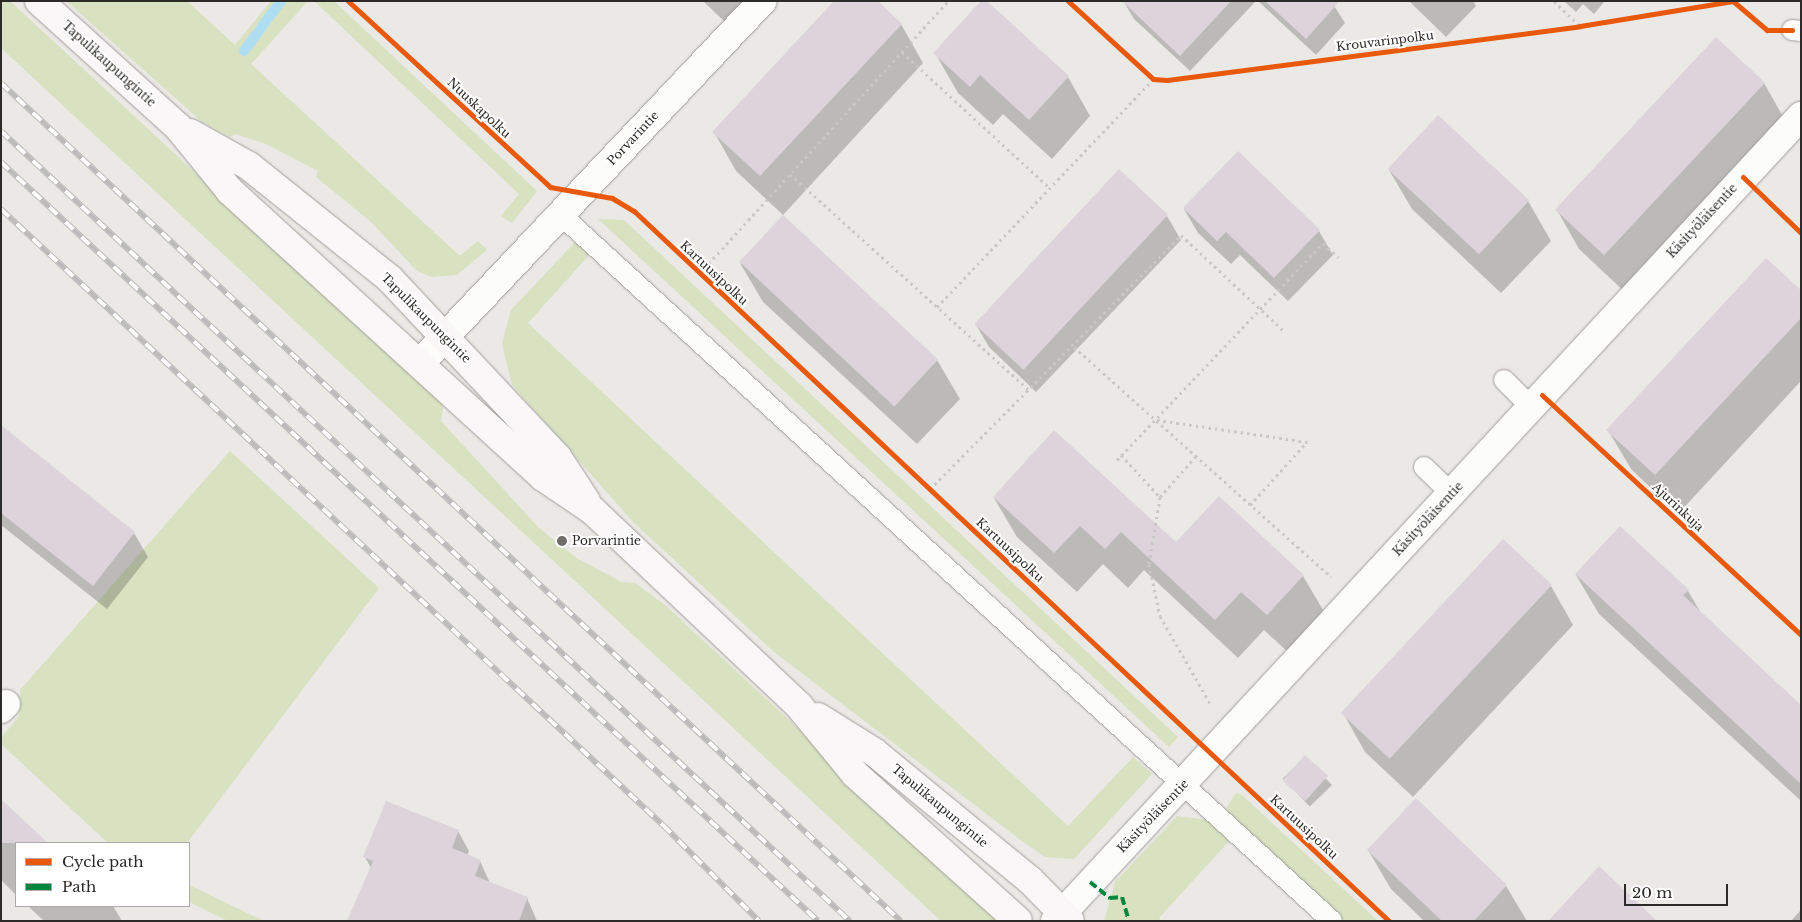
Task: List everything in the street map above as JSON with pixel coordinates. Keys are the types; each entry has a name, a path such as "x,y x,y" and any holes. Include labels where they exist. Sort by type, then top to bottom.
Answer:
{"main road":[{"name":"Tapulikaupungintie","path":"39,1 178,126 230,191 421,362 543,477 592,510 799,706 855,774 1018,921"},
{"name":"Tapulikaupungintie","path":"178,126 256,172 390,279 446,336 558,458 592,510"},
{"name":"Tapulikaupungintie","path":"799,706 874,752 1062,918"}],"street":[{"name":"Porvarintie","path":"421,362 762,1"},
{"name":"Käsityöläisentie","path":"1062,918 1183,784 1801,116"}],"lane":[{"path":"561,214 1332,921"},
{"path":"1504,380 1531,407"},
{"path":"1424,467 1451,494"}],"path":[{"path":"700,273 948,1"},
{"path":"1554,1 1580,26"},
{"path":"1570,28 1590,25"},
{"path":"902,52 1050,188"},
{"path":"1146,73 1152,79 1160,79"},
{"path":"937,307 1152,79"},
{"path":"790,174 1030,391"},
{"path":"930,489 1074,347 1181,235 1285,332"},
{"path":"1117,460 1323,243 1338,257"},
{"path":"1074,347 1337,583"},
{"path":"1156,420 1307,442 1250,505"},
{"path":"1121,455 1160,497"},
{"path":"1196,456 1160,497 1149,564 1160,616 1216,712"},
{"path":"923,482 938,496"}],"green space":[{"path":"1,1 10,1 436,396 443,407 441,421 539,528 578,559 622,582 635,583 664,604 1005,921 941,921 1,48"},
{"path":"66,1 187,1 235,45 271,1 308,1 251,64 460,256 478,241 487,250 457,275 432,277 417,271 371,222 316,177 318,171 266,144 235,134 230,137 201,121"},
{"path":"314,1 334,1 537,191 512,223 501,216 519,194"},
{"path":"598,219 624,220 1178,737 1169,747"},
{"path":"577,240 591,253 528,323 1068,826 1133,757 1152,774 1074,859 1045,857 774,652 633,522 512,385 502,344 511,310"},
{"path":"230,451 379,588 188,842 107,842 1,744 1,738 19,716 20,690"},
{"path":"1236,793 1242,795 1378,921 1344,921 1229,814 1227,807"},
{"path":"1177,816 1208,820 1231,839 1159,918 1162,921 1104,921 1115,882"},
{"path":"190,885 264,921 228,921 190,902"}],"building":[{"path":"834,1 878,1 902,24 760,176 712,132"},
{"path":"981,1 987,1 1069,76 1029,120 980,75 970,87 933,53"},
{"path":"1122,1 1231,1 1180,56"},
{"path":"1265,1 1340,1 1306,39"},
{"path":"1716,37 1765,83 1604,255 1555,210"},
{"path":"1438,115 1529,200 1479,254 1388,169"},
{"path":"1238,151 1320,230 1274,278 1226,232 1217,241 1183,208"},
{"path":"1119,169 1168,215 1023,370 974,324"},
{"path":"783,215 938,360 894,406 739,262"},
{"path":"1766,258 1801,290 1801,318 1655,475 1606,430"},
{"path":"1,425 135,532 93,586 1,513"},
{"path":"1054,430 1176,542 1219,496 1304,575 1267,615 1241,592 1215,620 1121,532 1105,549 1080,526 1054,553 993,497"},
{"path":"1620,526 1689,590 1683,595 1801,705 1801,784 1575,574"},
{"path":"1503,539 1552,585 1390,759 1341,713"},
{"path":"1305,755 1328,776 1305,801 1282,780"},
{"path":"1416,798 1507,885 1474,921 1442,921 1367,850"},
{"path":"1,799 47,842 15,842 1,843"},
{"path":"386,801 459,830 452,848 481,860 475,876 528,897 519,921 347,921 373,861 363,857"},
{"path":"1599,866 1657,921 1548,921"}],"waterway":[{"path":"244,51 281,1"}],"railway":[{"path":"1,83 901,921"},
{"path":"1,131 850,921"},
{"path":"1,162 818,921"},
{"path":"1,209 663,825 759,921"}],"marked path":[{"path":"1090,882 1110,898 1122,897 1129,921"}],"cycle path":[{"name":"Nuuskapolku","path":"348,1 550,187 612,198 634,211 1389,921"},
{"name":"Krouvarinpolku","path":"1068,1 1153,79 1167,80 1580,26 1733,1"},
{"path":"1733,1 1767,30 1792,30"},
{"path":"1743,177 1801,233"},
{"name":"Ajurinkuja","path":"1542,395 1801,635"}],"place":[{"name":"Porvarintie","path":"562,541"}]}
